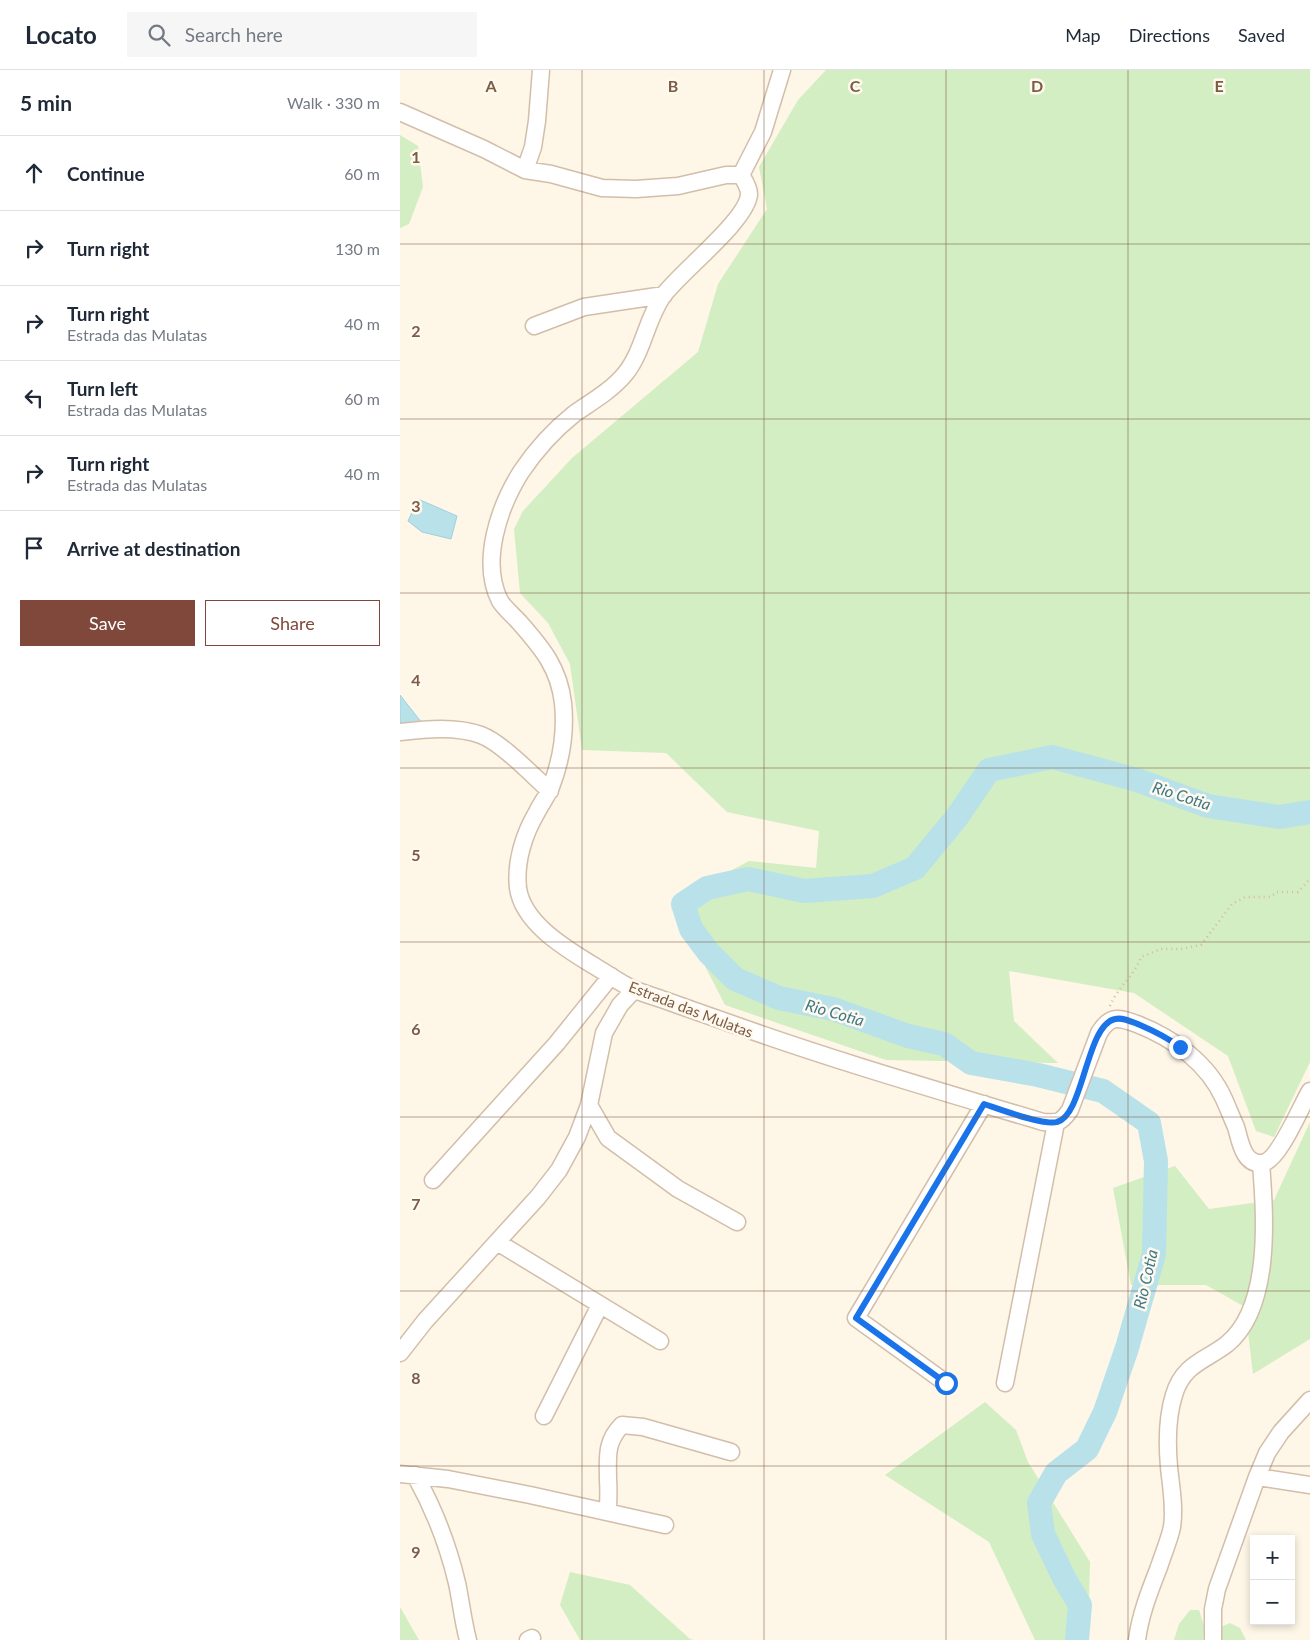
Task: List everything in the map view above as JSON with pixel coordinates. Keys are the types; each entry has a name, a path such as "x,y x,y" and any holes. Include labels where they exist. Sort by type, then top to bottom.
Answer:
{"street":[{"path":"525,170 534,147 541,70"},
{"path":"400,112 484,149 525,170 551,174 602,188 636,189 678,186 726,175 740,175 763,132 782,70"},
{"name":"Estrada das Mulatas","path":"740,175 747,183 749,195 744,208 734,222 664,295 653,313 637,354 626,373 613,386 570,418 534,455 519,475 503,507 495,530 492,554 493,577 501,603 550,660 558,676 564,719 563,741 559,762 550,791 526,834 521,852 518,887 522,902 542,928 559,944 634,990 771,1038 1043,1122 1056,1123"},
{"path":"534,326 584,307 664,295"},
{"path":"400,732 438,729 459,730 481,735 499,746 520,763 550,791"},
{"path":"433,1180 556,1043 611,976"},
{"path":"400,1353 425,1321 538,1197 559,1170 577,1137 589,1105 604,1033 620,1005 634,990"},
{"path":"1005,1383 1056,1123 1063,1120 1070,1110 1099,1033 1105,1024 1114,1019 1123,1019 1148,1028 1172,1041 1204,1068 1223,1097 1243,1152 1252,1161 1267,1162 1277,1153 1310,1091"},
{"path":"946,1383 856,1318 984,1104"},
{"path":"589,1105 608,1138 678,1189 737,1222"},
{"path":"1137,1640 1146,1604 1172,1528 1173,1502 1168,1444 1174,1395 1180,1380 1192,1365 1227,1344 1239,1332 1252,1309 1258,1288 1262,1258 1263,1190 1260,1163"},
{"path":"497,1242 660,1341"},
{"path":"544,1416 600,1304"},
{"path":"1213,1640 1213,1609 1217,1589 1257,1477 1268,1453 1281,1432 1310,1400"},
{"path":"608,1512 607,1461 609,1444 615,1432 622,1425 644,1427 731,1452"},
{"path":"408,1475 448,1479 665,1525"},
{"path":"408,1475 430,1504 450,1556 468,1640"},
{"path":"1257,1477 1310,1485"}],"path":[{"path":"1123,1019 1109,1005 1125,981 1137,968 1141,957 1161,949 1182,949 1201,945 1232,904 1245,897 1270,897 1277,892 1298,892 1310,879"}],"green space":[{"path":"826,70 1310,70 1310,1062 1274,1137 1256,1131 1228,1056 1134,993 1009,971 1014,1021 1058,1063 886,1060 725,1005 672,902 749,861 816,868 819,831 727,812 666,753 582,750 570,664 548,623 520,593 514,529 523,511 572,458 698,352 718,284 767,209 759,167 798,100"},
{"path":"400,135 418,146 423,187 409,224 400,228"},
{"path":"1310,1122 1310,1339 1253,1374 1245,1307 1206,1285 1131,1285 1113,1188 1175,1166 1209,1209 1274,1200"},
{"path":"985,1402 1016,1430 1028,1462 1090,1562 1088,1640 1035,1640 989,1542 885,1475"},
{"path":"570,1572 630,1585 690,1639 694,1640 580,1640 560,1605"},
{"path":"400,1607 419,1640 400,1640"},
{"path":"1190,1610 1199,1610 1204,1626 1203,1640 1174,1640 1179,1624"},
{"path":"1230,1623 1240,1628 1246,1640 1220,1640 1221,1627"}],"water":[{"path":"418,499 457,516 451,539 422,532 408,521"},
{"path":"400,695 422,723 400,726"}],"waterway":[{"name":"Rio Cotia","path":"1077,1640 1080,1605 1064,1578 1043,1534 1039,1503 1056,1473 1087,1449 1105,1412 1127,1348 1154,1254 1156,1161 1149,1123 1103,1091 1038,1075 971,1063 944,1044 908,1036 833,1009 779,998 735,979 709,953 691,929 683,904 707,888 748,879 804,891 873,886 915,868 957,817 989,770 1052,757 1137,780 1208,806 1279,817 1310,812"}],"route":[{"path":"946,1383 856,1318 984,1104 1043,1122 1056,1123 1063,1120 1075,1098 1099,1033 1105,1024 1114,1019 1123,1019 1148,1028 1180,1047"}]}
